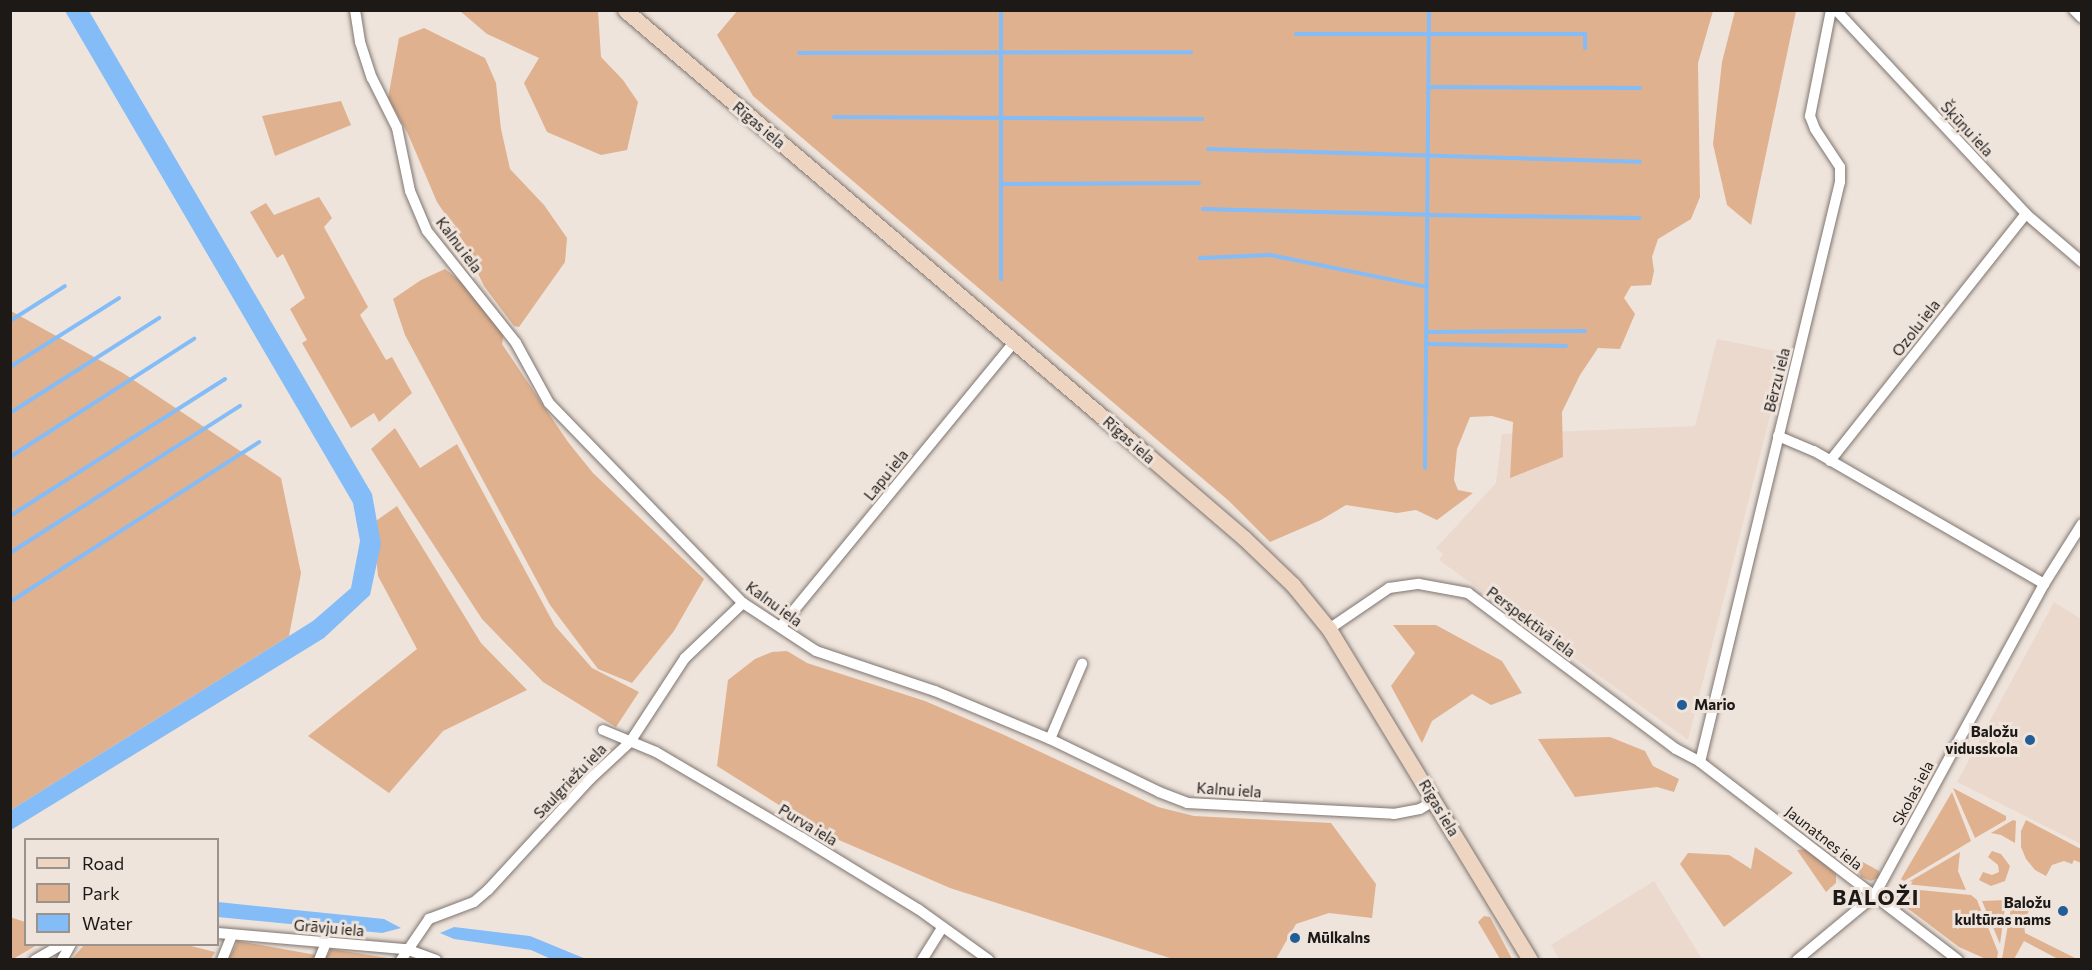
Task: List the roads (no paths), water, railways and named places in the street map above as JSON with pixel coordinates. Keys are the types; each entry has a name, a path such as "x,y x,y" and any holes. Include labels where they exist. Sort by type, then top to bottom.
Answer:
{"main road":[{"name":"Rīgas iela","path":"625,10 1244,538 1293,585 1329,629 1530,960"}],"street":[{"name":"Kalnu iela","path":"355,10 360,42 372,78 397,128 410,191 427,231 516,343 549,403 743,603 816,651 935,691 1050,739 1159,792 1187,803 1394,814 1420,809 1434,800"},
{"name":"Bērzu iela","path":"1700,762 1840,182 1840,167 1815,129 1810,116 1831,10"},
{"name":"Šķūņu iela","path":"1836,10 2026,214 2082,262"},
{"path":"2074,10 2082,18"},
{"name":"Ozolu iela","path":"1830,461 2026,214"},
{"name":"Lapu iela","path":"781,626 1014,342"},
{"path":"1779,436 1794,441 1830,461 2044,584"},
{"name":"Skolas iela","path":"1797,960 1874,896 2044,584 2082,524"},
{"name":"Perspektīvā iela","path":"1329,629 1389,588 1419,584 1468,594 1676,749 1700,762"},
{"name":"Saulgriežu iela","path":"404,955 429,919 448,909 474,902 488,890 590,779 630,742 686,658 730,612 743,603"},
{"path":"1050,739 1082,664"},
{"name":"Purva iela","path":"603,730 656,752 776,823 918,909 989,960"},
{"name":"Jaunatnes iela","path":"1700,762 1958,960"},
{"path":"922,960 943,927"},
{"name":"Grāvju iela","path":"219,933 326,943 436,960"},
{"path":"222,960 232,935"},
{"path":"319,960 326,943"},
{"path":"35,960 61,946"},
{"path":"62,960 70,946"}],"water":[{"path":"65,11 89,11 372,494 381,544 370,595 324,638 11,830 11,810 313,621 351,588 360,541 353,503"},
{"path":"219,902 384,919 401,928 382,933 219,917"},
{"path":"454,927 530,936 586,959 551,959 531,950 454,939 440,933"}],"waterway":[{"path":"1001,10 1001,279"},
{"path":"1425,468 1429,10"},
{"path":"1296,34 1585,34 1585,48"},
{"path":"799,53 1191,52"},
{"path":"1428,87 1640,88"},
{"path":"834,117 1202,119"},
{"path":"1208,149 1640,162"},
{"path":"1001,184 1199,183"},
{"path":"1203,209 1639,218"},
{"path":"1200,258 1270,255 1427,287"},
{"path":"10,321 65,286"},
{"path":"10,367 119,298"},
{"path":"10,413 159,318"},
{"path":"1426,332 1585,331"},
{"path":"10,457 194,339"},
{"path":"1426,344 1566,346"},
{"path":"10,516 225,379"},
{"path":"10,553 240,406"},
{"path":"10,602 259,442"}],"place":[{"name":"Mario","path":"1682,705"},
{"name":"Baložu vidusskola","path":"2030,740"},
{"name":"Baložu kultūras nams","path":"2063,911"},
{"name":"Mūlkalns","path":"1295,938"}],"district":[{"name":"BALOŽI","path":"1876,897"}]}
